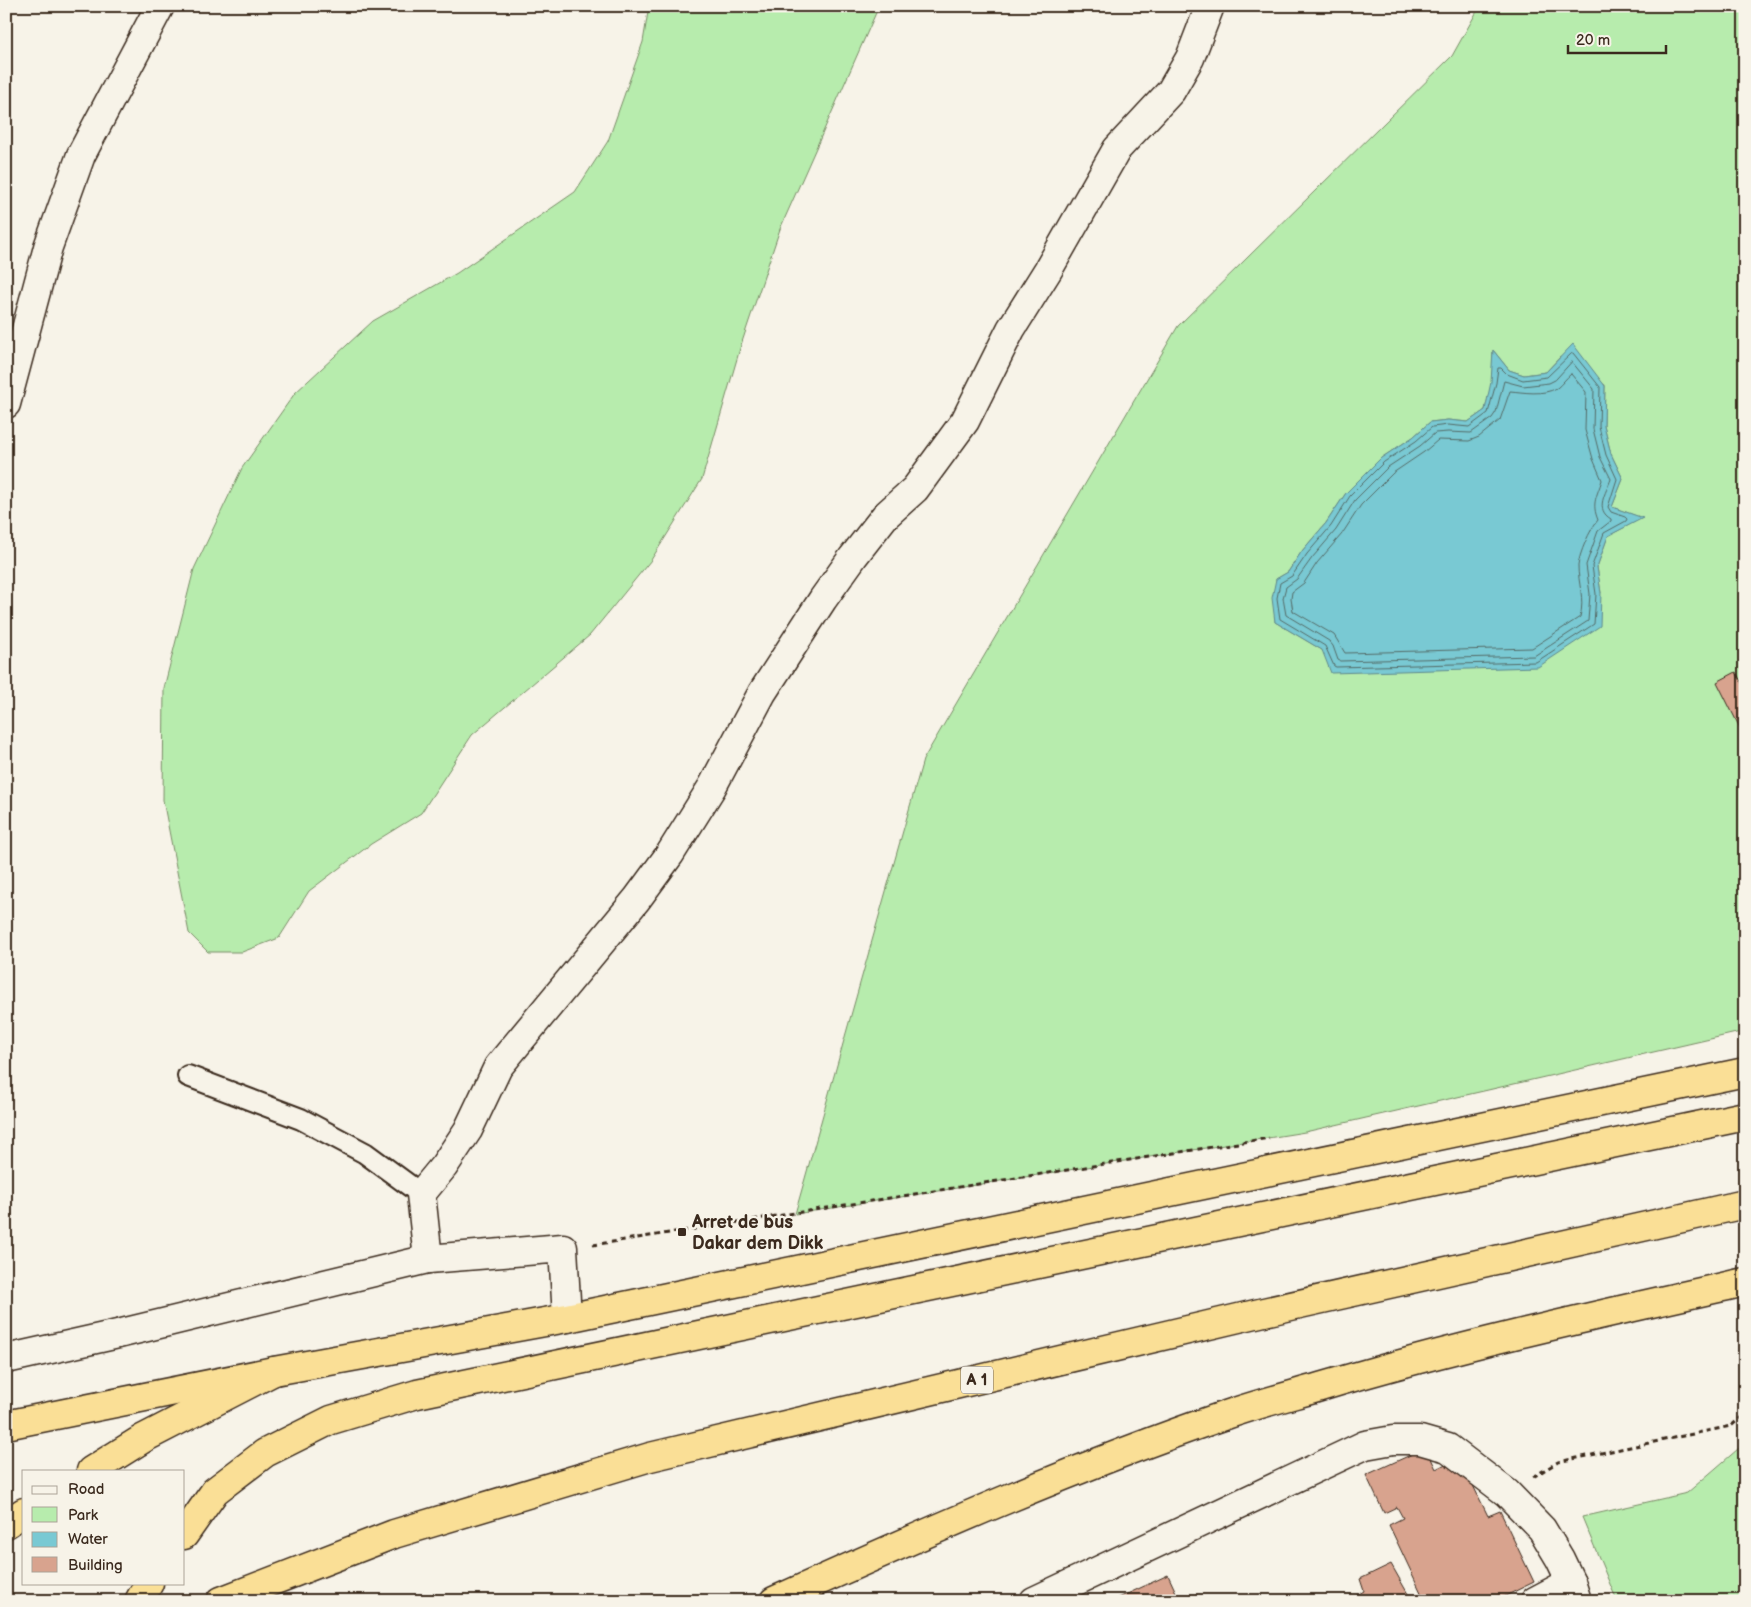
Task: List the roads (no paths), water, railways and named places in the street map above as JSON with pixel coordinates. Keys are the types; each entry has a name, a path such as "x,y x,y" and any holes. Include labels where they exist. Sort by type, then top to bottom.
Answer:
{"highway":[{"path":"6,1425 274,1371 567,1318 1745,1072"},
{"path":"185,1533 214,1491 265,1453 331,1420 417,1394 1745,1116"},
{"name":"A 1","path":"221,1601 394,1534 650,1457 1273,1310 1745,1204"},
{"path":"774,1601 914,1538 1062,1477 1228,1414 1386,1367 1518,1333 1745,1282"},
{"path":"93,1470 144,1438 274,1371"},
{"path":"6,1524 22,1513"},
{"path":"139,1601 148,1584"}],"street":[{"path":"6,404 48,246 81,155 160,6"},
{"path":"428,1259 421,1194 444,1166 468,1130 498,1067 637,899 670,854 712,787 762,693 828,592 885,516 915,489 964,421 1011,329 1048,270 1117,149 1171,91 1190,58 1210,6"},
{"path":"6,1359 428,1259 563,1248 567,1318"},
{"path":"1034,1601 1365,1445 1393,1440 1420,1440 1448,1448 1507,1493 1542,1529 1560,1559 1574,1591 1535,1601"}],"lane":[{"path":"188,1076 301,1119 366,1154 421,1194"}],"water":[{"path":"1573,344 1605,386 1604,426 1611,454 1623,479 1612,507 1643,518 1608,536 1597,567 1601,593 1600,626 1538,667 1331,673 1322,650 1275,622 1272,598 1276,579 1288,572 1302,551 1326,523 1346,493 1381,458 1413,437 1430,422 1448,420 1468,422 1485,410 1491,382 1493,350 1509,370 1524,375 1546,372"}],"place":[{"name":"Arret de bus Dakar dem Dikk","path":"682,1232"}]}
